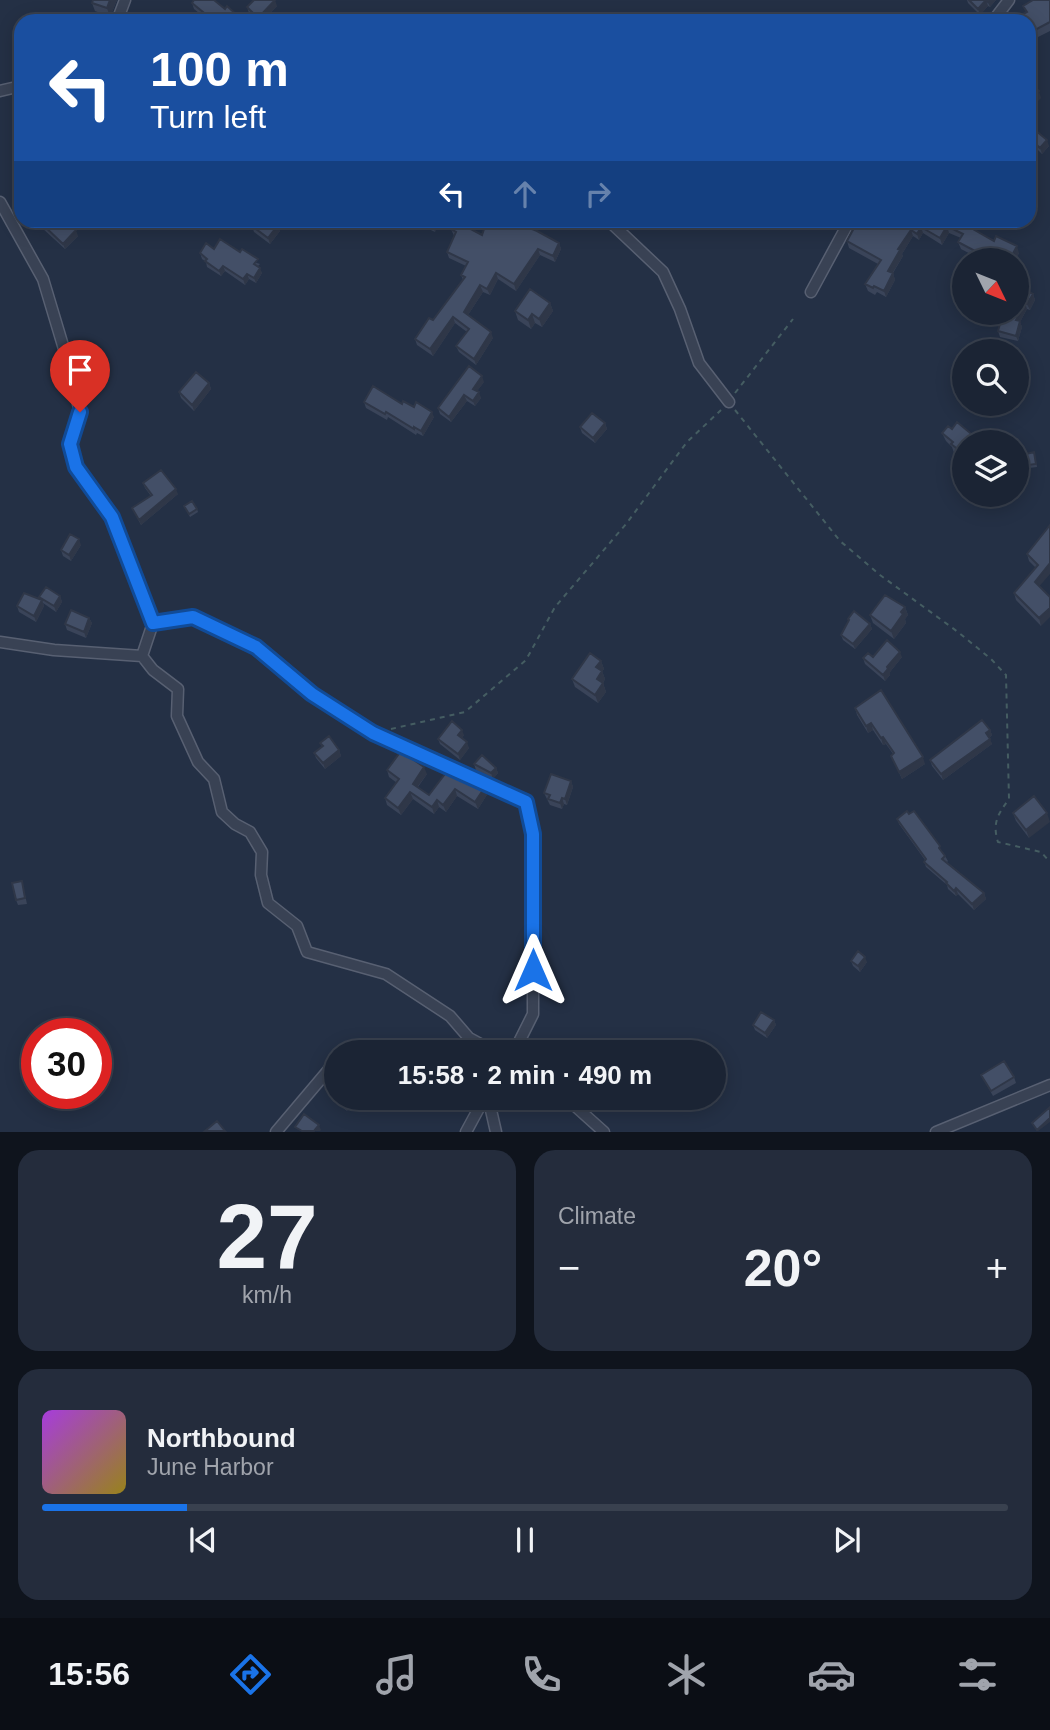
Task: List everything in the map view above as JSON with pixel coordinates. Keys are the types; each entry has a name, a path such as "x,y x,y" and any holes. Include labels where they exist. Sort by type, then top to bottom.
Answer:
{"street":[{"path":"998,14 1009,0"},
{"path":"0,202 14,227"},
{"path":"15,228 43,279 67,359 80,412 70,444 76,467 112,517 153,623 142,656"},
{"path":"616,228 663,272 680,309 699,363 729,402"},
{"path":"811,292 846,228"},
{"path":"153,623 193,617 256,647 312,694 373,733 526,802 533,834 533,1014 520,1040"},
{"path":"0,642 54,650 142,656 153,670 178,689 177,716 198,762 214,779 222,811 235,824 250,832 262,852 261,875 268,903 297,926 307,952 386,974 450,1016 474,1040"},
{"path":"276,1132 324,1074"},
{"path":"936,1132 1050,1085"},
{"path":"466,1132 479,1110"},
{"path":"490,1110 496,1132"},
{"path":"579,1110 604,1132"}],"path":[{"path":"373,733 465,712 526,660 555,607 626,524 687,442 729,402 793,319"},
{"path":"729,402 840,541 880,575 980,650 1006,675 1009,799 998,813 993,827 998,842 1041,852 1050,862"}],"building":[{"path":"93,0 110,0 107,8 92,3"},
{"path":"194,0 214,0 236,14 205,14 192,3"},
{"path":"254,0 275,0 262,14 254,14 247,7"},
{"path":"969,0 986,0 978,9"},
{"path":"1033,0 1050,0 1050,22 1036,29 1036,14 1023,14 1027,12 1023,6"},
{"path":"1036,131 1047,140 1040,148 1036,144"},
{"path":"46,228 74,228 76,230 63,244"},
{"path":"255,228 276,228 268,238"},
{"path":"469,228 482,235 484,228 530,228 559,243 553,256 538,249 514,284 496,273 487,289 480,285 464,312 491,332 474,359 456,346 469,329 453,317 430,349 415,339 429,318 433,320 465,277 461,275 468,262 447,252 456,232 451,229"},
{"path":"854,228 920,228 917,234 911,230 898,249 900,250 888,271 893,273 884,291 865,284 881,260 847,241"},
{"path":"923,228 946,228 940,238"},
{"path":"951,228 971,228 994,241 996,236 1017,246 969,248 958,242 963,234"},
{"path":"220,239 240,252 242,249 258,259 254,264 260,268 254,278 247,274 243,279 223,266 219,271 205,261 207,259 200,253 206,243 214,249"},
{"path":"530,289 550,303 539,319 532,314 528,320 515,311"},
{"path":"999,326 1019,326 1016,336 998,331"},
{"path":"469,366 482,376 473,389 479,392 473,401 464,395 449,417 438,408"},
{"path":"196,372 209,383 192,405 179,392"},
{"path":"373,386 402,404 403,401 414,407 416,402 432,412 421,431 364,402"},
{"path":"592,413 605,423 593,438 580,427"},
{"path":"957,422 967,430 952,430 952,441 942,433 948,426 952,429"},
{"path":"1034,452 1036,464 1029,465 1029,453"},
{"path":"161,470 176,489 139,520 132,508 152,495 143,483"},
{"path":"192,501 197,509 189,514 184,506"},
{"path":"1050,525 1050,563 1035,582 1050,597 1050,608 1039,618 1014,593 1038,565 1027,554"},
{"path":"70,534 79,539 69,555 61,550"},
{"path":"46,587 60,596 54,606 39,597"},
{"path":"24,593 42,600 34,616 17,606"},
{"path":"885,595 905,607 891,631 870,615"},
{"path":"71,610 89,618 84,632 65,624"},
{"path":"854,611 870,624 853,644 841,635"},
{"path":"887,640 900,652 883,675 863,658 868,653 873,657"},
{"path":"590,653 601,661 596,667 602,671 597,679 603,683 595,695 572,679"},
{"path":"881,690 923,757 899,772 891,756 894,753 883,737 881,738 871,723 866,726 855,708"},
{"path":"982,720 990,730 986,733 990,739 941,774 930,760"},
{"path":"452,721 462,730 458,735 467,742 458,754 438,739"},
{"path":"329,736 339,750 323,763 314,753 323,746 320,743"},
{"path":"401,751 424,767 413,784 429,795 448,770 471,785 473,781 485,787 475,802 455,789 443,805 437,800 432,807 410,792 398,808 385,798 399,779 387,770"},
{"path":"482,755 496,768 491,773 474,764"},
{"path":"551,774 571,781 565,799 562,798 560,803 548,799 550,795 544,793"},
{"path":"1034,796 1047,813 1026,830 1013,813"},
{"path":"907,811 909,814 914,811 940,846 945,856 942,859 984,893 972,904 924,862 926,859 897,819"},
{"path":"22,881 25,898 16,900 12,883"},
{"path":"858,951 865,957 858,966 851,961"},
{"path":"761,1012 774,1020 765,1033 753,1025"},
{"path":"1004,1061 1014,1077 991,1091 981,1075"},
{"path":"1050,1107 1050,1118 1037,1130 1032,1123"},
{"path":"304,1114 319,1125 314,1131 302,1131 295,1127"},
{"path":"217,1121 225,1131 205,1131"}],"route":[{"path":"80,412 70,444 76,467 112,517 153,623 193,617 256,647 312,694 373,733 526,802 533,834 533,970"}]}
